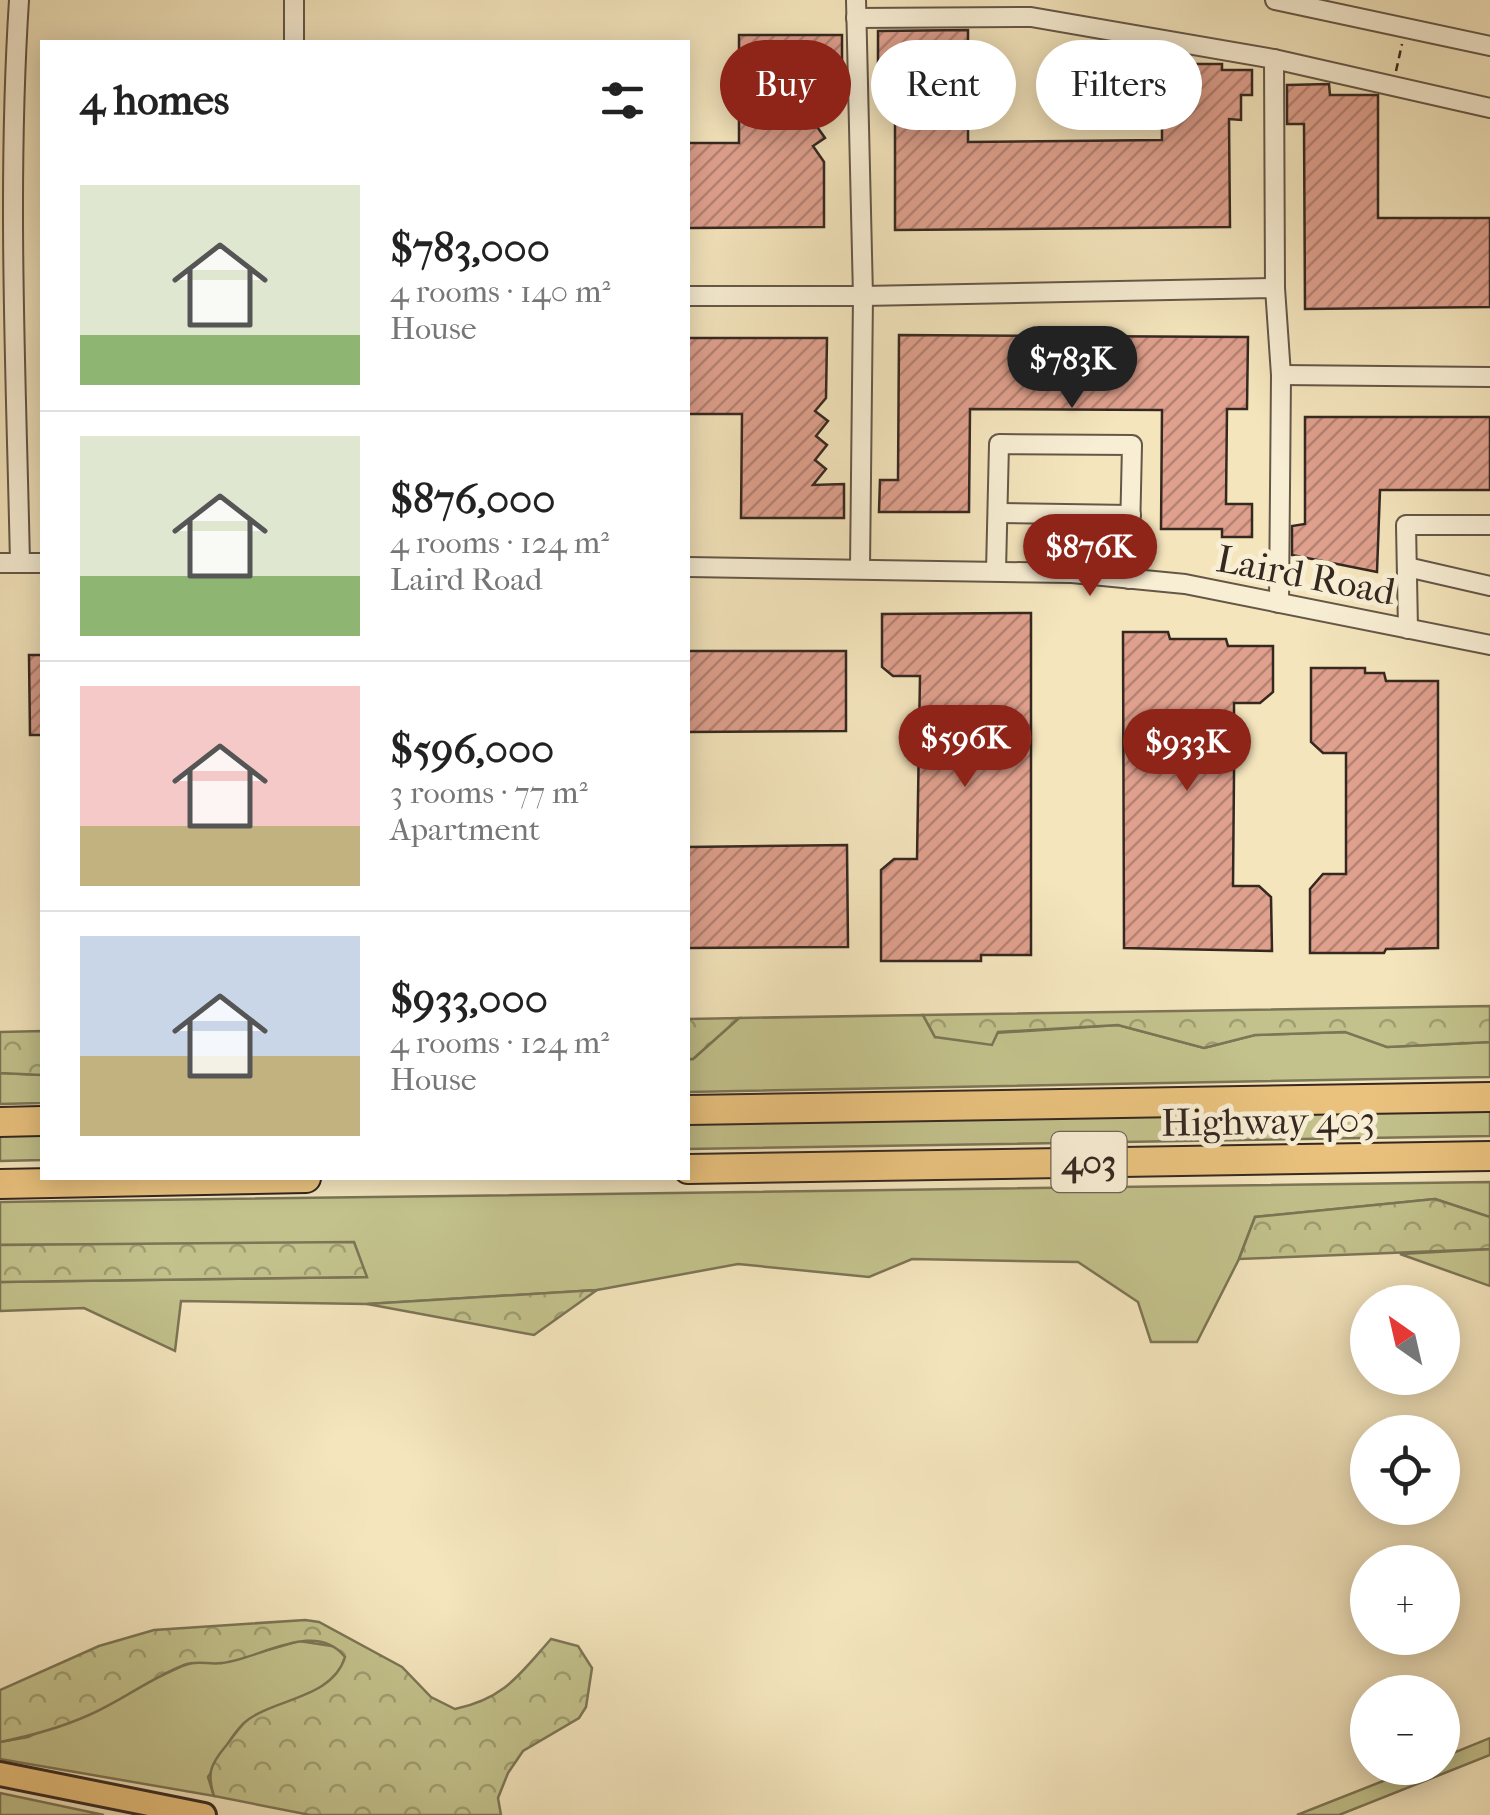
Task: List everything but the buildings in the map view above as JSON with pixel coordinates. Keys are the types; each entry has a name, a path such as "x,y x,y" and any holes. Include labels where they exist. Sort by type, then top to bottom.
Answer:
{"highway":[{"name":"Highway 403","path":"690,1110 1490,1097"},
{"path":"0,1122 40,1121"},
{"name":"Highway 403","path":"690,1169 1490,1156"},
{"path":"0,1184 204,1180"}],"main road":[{"path":"0,1774 204,1815"}],"street":[{"path":"20,0 14,82 20,563"},
{"path":"294,0 294,40"},
{"path":"1274,0 1490,46"},
{"path":"860,568 862,296 856,9 1031,17 1274,59 1490,108"},
{"path":"1274,59 1275,288 1282,376 1280,602"},
{"path":"690,296 1275,288"},
{"path":"1282,376 1490,377"},
{"path":"996,571 999,444 1132,445 1129,579"},
{"path":"998,513 1131,515"},
{"path":"1408,629 1406,524 1490,525"},
{"path":"0,563 40,563"},
{"name":"Laird Road","path":"690,567 1072,573 1185,584 1490,645"},
{"path":"1406,567 1490,586"}],"path":[{"path":"1392,87 1405,28"}],"green space":[{"path":"1490,1006 1490,1042 1387,1047 1345,1032 1255,1035 1204,1048 1118,1025 998,1032 992,1045 935,1037 923,1015"},
{"path":"923,1015 935,1037 1118,1025 1204,1048 1255,1035 1346,1032 1387,1047 1490,1042 1490,1077 690,1092 690,1059 739,1018"},
{"path":"739,1018 693,1059 690,1019"},
{"path":"40,1031 40,1075 0,1073 0,1032"},
{"path":"0,1073 40,1075 40,1103 0,1104"},
{"path":"1490,1109 1490,1136 690,1149 690,1123"},
{"path":"40,1134 40,1160 0,1161 0,1135"},
{"path":"1490,1182 1490,1217 1435,1199 1255,1217 1239,1259 1197,1342 1151,1342 1138,1302 1078,1262 912,1259 869,1277 738,1264 597,1290 367,1304 181,1301 175,1351 84,1308 0,1311 0,1282 366,1277 354,1243 0,1245 0,1202"},
{"path":"1435,1199 1490,1217 1490,1249 1239,1259 1255,1217"},
{"path":"354,1242 367,1277 0,1282 0,1245"},
{"path":"1490,1249 1490,1286 1400,1254"},
{"path":"597,1290 534,1335 367,1304"},
{"path":"319,1622 402,1667 431,1697 455,1709 499,1692 551,1639 578,1646 592,1668 586,1707 579,1718 523,1751 498,1798 501,1815 310,1815 214,1796 210,1776 213,1765 244,1723 315,1690 338,1671 345,1657 333,1646 318,1641 286,1644 222,1663 184,1665 78,1720 0,1742 0,1690 99,1646 154,1630"},
{"path":"299,1641 338,1647 346,1657 339,1670 318,1689 243,1725 208,1777 214,1796 0,1759 0,1742 28,1737 182,1666 195,1662 222,1663"},
{"path":"1490,1738 1490,1755 1460,1767 1460,1750"},
{"path":"1373,1785 1414,1785 1339,1815 1297,1815"},
{"path":"0,1793 104,1815 0,1815"}]}
